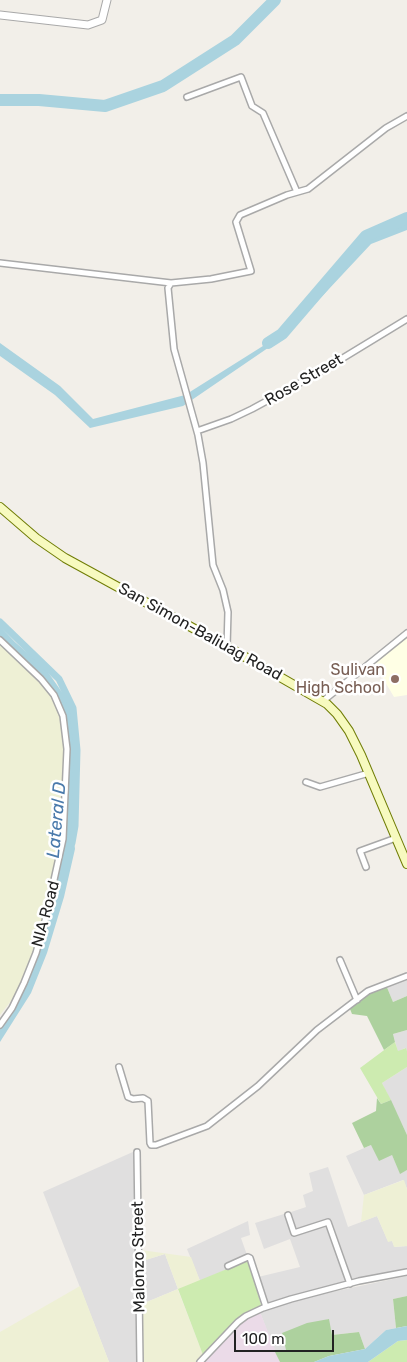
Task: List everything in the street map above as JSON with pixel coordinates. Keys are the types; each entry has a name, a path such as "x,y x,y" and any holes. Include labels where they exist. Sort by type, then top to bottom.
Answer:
{"main road":[{"name":"San Simon-Baliuag Road","path":"0,507 36,538 65,558 323,701 337,714 349,731 369,773 407,864"}],"street":[{"path":"0,15 88,25 102,20 107,0"},
{"path":"187,97 241,77 252,106 263,113 297,192"},
{"path":"0,263 171,284 220,277 251,270 236,222 244,212 308,189 386,128 407,116"},
{"path":"171,284 168,288 174,349 197,431 205,476 213,565 223,590 228,612 228,647"},
{"name":"Rose Street","path":"197,431 252,409 320,372 407,319"},
{"path":"323,701 407,633"},
{"name":"NIA Road","path":"0,640 41,679 54,695 63,716 67,749 63,839 49,904 36,953 12,1008 0,1025"},
{"path":"306,782 320,787 369,773"},
{"path":"366,867 360,851 396,838"},
{"path":"340,960 357,1000"},
{"path":"120,1067 128,1097 133,1099 143,1098 148,1101 150,1143 151,1145 156,1145 207,1126 258,1086 317,1030 368,991 407,976"},
{"name":"Malonzo Street","path":"137,1152 140,1362"},
{"path":"288,1215 294,1234 328,1222 350,1284"},
{"path":"228,1266 250,1258 266,1307"},
{"path":"200,1362 238,1322 246,1316 266,1307 350,1284 407,1272"}],"shaded area":[{"name":"Sulivan High School","path":"407,636 407,695 394,697 374,663"},
{"path":"0,639 54,697 65,721 61,848 47,911 27,971 11,1001 0,1015"},
{"path":"407,977 407,996 393,1002 386,985"},
{"path":"407,1030 407,1051 405,1048 398,1052 393,1034"},
{"path":"407,1067 407,1135 382,1083"},
{"path":"371,1145 392,1155 400,1173 407,1170 407,1189 403,1180 364,1195 346,1156"},
{"path":"135,1151 138,1362 109,1362 43,1192"},
{"path":"328,1167 348,1227 377,1216 388,1241 392,1241 395,1247 407,1246 407,1270 352,1279 331,1219 297,1231 291,1212 306,1207 303,1195 313,1191 309,1173"},
{"path":"404,1180 407,1189 407,1246 394,1247 392,1241 388,1242 377,1216 361,1222 364,1195"},
{"path":"284,1214 292,1236 325,1225 346,1281 266,1303 258,1277 300,1267 290,1239 264,1249 255,1223"},
{"path":"248,1221 250,1235 241,1238 247,1255 226,1266 228,1269 200,1281 187,1249"},
{"path":"141,1250 191,1257 200,1281 178,1290 203,1355 196,1362 142,1362 142,1304 178,1289 165,1254 142,1261"},
{"path":"165,1254 178,1289 142,1304 142,1261"},
{"path":"407,1276 407,1296 393,1299 396,1328 386,1330 365,1349 359,1332 332,1335 328,1319 286,1350 275,1352 260,1312 299,1299"},
{"path":"80,1286 109,1362 0,1362 0,1332"},
{"path":"260,1312 280,1362 204,1362 239,1324"}],"green space":[{"path":"386,985 393,1002 407,996 407,1030 393,1034 395,1042 384,1050 367,1016 352,1014 350,1009 370,992"},
{"path":"395,1042 398,1051 406,1048 407,1067 382,1083 391,1100 381,1104 360,1068"},
{"path":"377,1098 381,1104 391,1100 407,1135 407,1170 400,1174 392,1155 379,1161 371,1145 364,1148 352,1123 376,1111"},
{"path":"249,1260 261,1305 238,1319 203,1355 178,1289"},
{"path":"407,1296 407,1326 396,1328 393,1299"},
{"path":"329,1319 332,1335 359,1332 365,1349 329,1356 314,1362 280,1362 275,1352 286,1350 282,1333 307,1323"},
{"path":"407,1340 407,1362 368,1362 398,1341"}],"water":[{"path":"407,215 407,230 371,244 284,337 183,406 90,428 55,395 0,356 0,343 60,386 93,419 185,395 282,334 366,236"},
{"name":"Lateral D","path":"0,626 45,668 64,695 70,707 73,724 76,749 76,775 73,830 75,849 64,897 47,953 31,993 0,1042 0,1028 15,1008 47,921 63,851 69,750 66,715 56,693 0,637"},
{"path":"407,1326 407,1340 398,1341 368,1362 314,1362 329,1356 365,1349 386,1330"}],"waterway":[{"path":"0,100 39,100 105,106 163,86 235,40 275,0"},
{"path":"268,343 282,334 366,236 407,218"},
{"name":"Lateral D","path":"0,622 59,679 73,708 77,750 75,826 72,843"}],"place":[{"name":"Sulivan High School","path":"395,679"}]}
